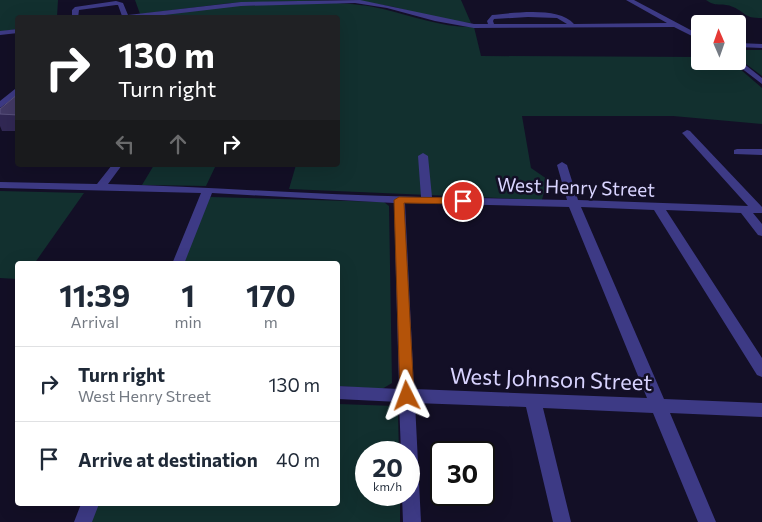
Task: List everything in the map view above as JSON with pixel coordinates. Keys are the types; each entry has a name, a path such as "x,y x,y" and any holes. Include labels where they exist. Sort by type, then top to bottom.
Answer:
{"street":[{"path":"629,0 691,33"},
{"path":"140,15 241,4 350,1 381,5 459,24 492,26 490,21 492,17 556,16 567,19 572,25 676,25"},
{"path":"75,15 77,8 116,4 121,4 122,15"},
{"path":"0,33 15,30"},
{"path":"746,45 762,46"},
{"path":"746,69 762,82"},
{"path":"0,105 15,93"},
{"path":"687,133 760,210"},
{"path":"737,152 762,152"},
{"path":"423,156 427,200"},
{"path":"562,165 574,204 707,522"},
{"path":"100,188 116,167"},
{"name":"West Henry Street","path":"0,185 208,190 399,200 760,210"},
{"path":"179,261 208,190"},
{"path":"399,200 412,522"},
{"path":"658,207 762,371"},
{"path":"744,210 762,232"},
{"name":"West Johnson Street","path":"340,393 762,410"},
{"path":"533,400 562,522"},
{"path":"83,522 89,506"}],"green space":[{"path":"0,0 58,0 57,15 15,15 15,29 0,32"},
{"path":"135,0 336,0 231,3 140,14"},
{"path":"353,0 461,0 471,23 442,20 394,7"},
{"path":"706,0 762,0 762,18 748,16 737,9 713,4"},
{"path":"336,3 377,8 451,26 474,27 481,56 691,57 691,70 741,70 762,88 762,124 673,116 522,116 531,168 547,179 542,200 289,189 295,167 340,167 340,15 155,15 227,6"},
{"path":"746,50 762,50 762,76 746,64"},
{"path":"153,167 215,167 206,186 142,185"},
{"path":"0,191 84,193 36,261 15,261 15,279 0,278"},
{"path":"211,197 384,202 389,206 392,383 382,389 340,386 340,261 179,261 204,201"},
{"path":"340,404 395,406 398,416 399,441 355,441 355,506 400,506 400,522 79,522 85,506 340,506"}],"building":[{"path":"15,96 15,115 0,114 0,109"}],"route":[{"path":"407,396 399,200 463,201"}]}
